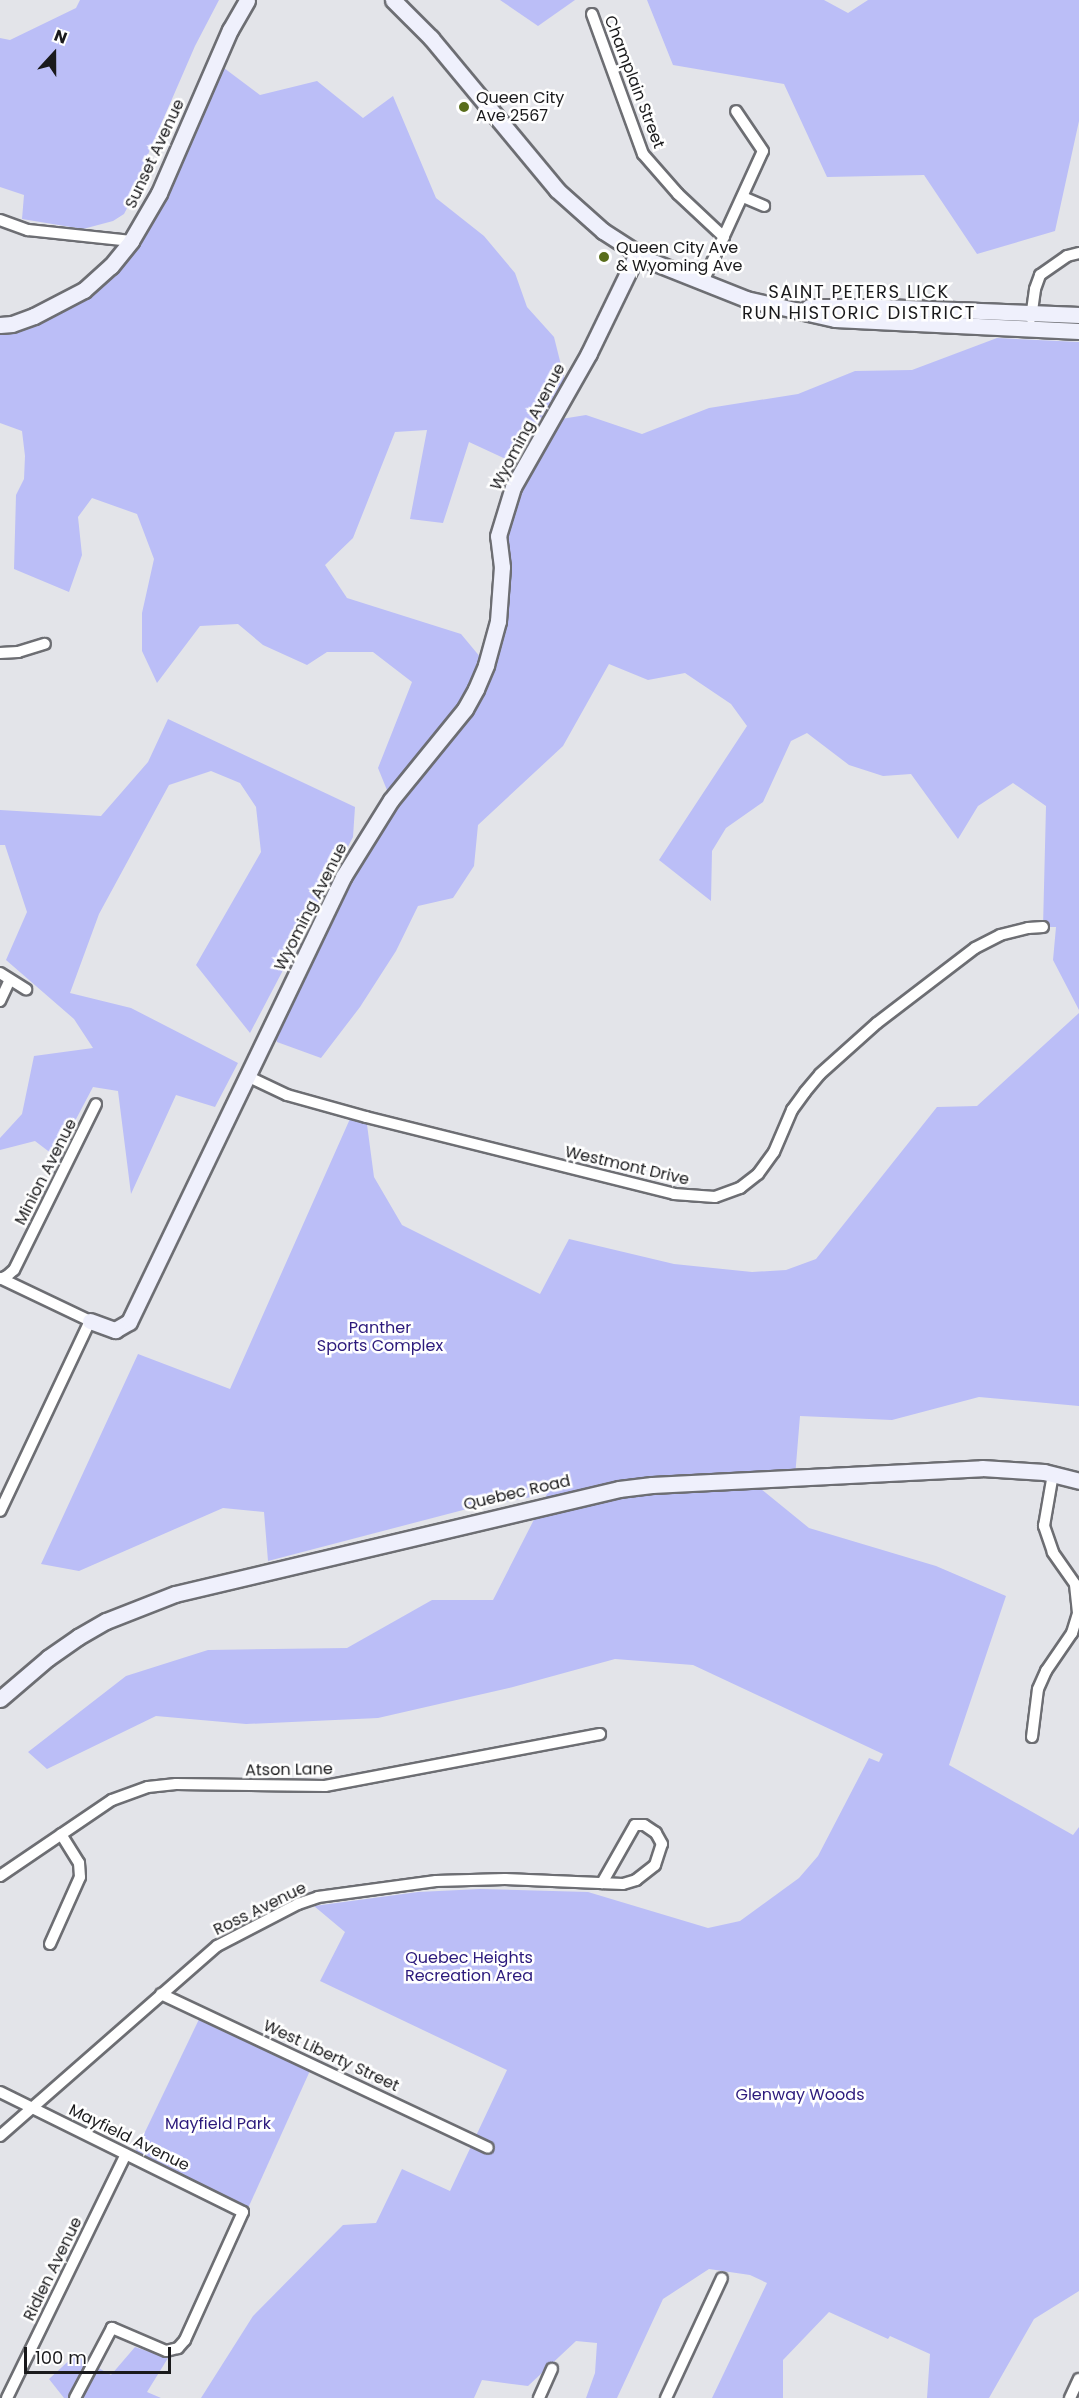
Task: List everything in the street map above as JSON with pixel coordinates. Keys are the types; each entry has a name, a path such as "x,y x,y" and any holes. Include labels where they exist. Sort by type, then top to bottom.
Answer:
{"street":[{"name":"Sunset Avenue","path":"0,325 12,324 34,316 84,290 111,266 131,241 159,193 230,30 247,0"},
{"path":"393,0 431,38 557,190 603,231 637,254 702,284 746,299 855,321 1079,331"},
{"name":"Champlain Street","path":"592,14 643,154 678,194 724,237"},
{"path":"702,284 764,151 736,111"},
{"path":"743,197 764,206"},
{"path":"0,220 28,230 131,241"},
{"name":"Wyoming Avenue","path":"90,1321 115,1330 129,1322 249,1077 343,877 391,800 465,709 476,689 490,654 498,621 502,567 498,536 513,488 589,353 637,254"},
{"path":"1031,328 1031,312 1040,274 1067,256 1079,254"},
{"path":"788,308 882,307 1079,315"},
{"path":"0,653 18,652 45,644"},
{"name":"Westmont Drive","path":"249,1077 287,1095 366,1117 674,1194 715,1197 740,1188 758,1174 774,1152 784,1126 805,1092 877,1023 975,948 1000,935 1043,927"},
{"path":"0,973 26,989"},
{"path":"0,1001 10,980"},
{"name":"Minion Avenue","path":"1,1278 14,1270 96,1104"},
{"path":"0,1511 90,1321 1,1278"},
{"name":"Quebec Road","path":"0,1700 41,1663 78,1637 106,1621 176,1594 577,1498 652,1485 982,1468 1053,1474 1079,1481"},
{"path":"1032,1737 1038,1689 1046,1671 1072,1633 1078,1613 1075,1584 1053,1552 1044,1526 1053,1474"},
{"name":"Atson Lane","path":"0,1876 112,1800 148,1787 176,1784 326,1786 600,1734"},
{"name":"Ross Avenue","path":"0,2136 161,1994 229,1938 318,1897 436,1881 505,1880 623,1884 645,1875 655,1865 662,1844 656,1833 644,1825 635,1825 602,1883"},
{"path":"50,1944 80,1877 79,1863 61,1834"},
{"name":"West Liberty Street","path":"161,1994 488,2148"},
{"name":"Mayfield Avenue","path":"0,2092 243,2212 185,2340 176,2350 166,2350 112,2328 75,2398"},
{"name":"Ridlen Avenue","path":"7,2398 126,2154"},
{"path":"666,2398 722,2278"},
{"path":"538,2398 552,2369"},
{"path":"1070,2398 1079,2379"}],"green space":[{"path":"80,0 219,0 195,46 149,152 138,187 124,214 113,221 83,229 22,219 24,195 0,187 0,38 10,40 76,8"},
{"path":"500,0 575,0 538,26"},
{"path":"647,0 824,0 848,13 868,0 1079,0 1079,121 1055,231 977,254 924,175 827,177 784,84 673,65"},
{"path":"216,62 260,95 317,81 363,118 393,96 436,198 484,236 515,273 527,307 554,337 567,389 549,421 586,415 642,434 709,408 798,394 855,371 912,370 997,338 1079,342 1079,1010 1053,960 1056,927 1043,927 1046,806 1013,783 978,806 958,839 911,774 883,776 849,765 807,733 791,741 763,802 726,828 712,851 711,901 659,860 747,726 731,704 685,673 648,680 609,664 563,746 478,825 474,866 453,898 418,906 396,951 360,1007 321,1058 277,1042 273,1026 391,800 378,768 412,682 373,652 327,652 307,665 263,645 238,624 200,626 157,683 142,651 142,613 154,559 137,514 92,498 78,517 82,555 69,592 14,569 16,495 24,479 25,456 22,431 0,423 0,325 59,304 131,241","holes":["427,430 410,519 443,523 469,442 523,467 499,547 486,664 461,634 347,598 325,565 353,538 395,432"]},
{"path":"168,719 355,807 353,837 250,1033 196,965 261,852 256,807 240,783 211,771 169,785 99,914 70,993 131,1008 238,1063 215,1107 176,1095 131,1194 118,1091 93,1087 56,1157 35,1141 0,1150 0,1138 22,1114 34,1056 93,1048 74,1019 6,960 27,912 5,845 0,845 0,810 101,816 148,762"},
{"path":"1079,1013 1079,1406 979,1397 892,1420 800,1416 795,1477 750,1480 809,1528 936,1566 1006,1596 949,1765 1073,1835 1079,1827 1079,2291 1034,2319 989,2398 927,2398 930,2354 890,2336 888,2339 829,2312 783,2360 783,2398 712,2398 767,2283 750,2275 709,2269 663,2299 617,2398 586,2398 595,2373 597,2343 576,2341 528,2386 482,2380 474,2398 201,2398 253,2316 343,2225 376,2223 402,2169 450,2191 507,2070 320,1981 345,1932 314,1906 418,1892 480,1889 588,1892 708,1928 740,1921 799,1878 818,1856 869,1758 879,1762 883,1754 693,1665 615,1659 513,1687 378,1718 246,1724 156,1716 47,1769 28,1752 126,1676 208,1650 347,1648 432,1600 493,1600 547,1494 467,1509 268,1561 264,1512 223,1508 79,1571 41,1564 138,1354 230,1389 353,1112 366,1117 374,1177 402,1225 540,1294 569,1239 674,1264 752,1272 786,1270 816,1259 937,1107 977,1106"},
{"name":"Mayfield Park","path":"202,2013 313,2064 249,2206 243,2212 133,2157"},
{"path":"135,2347 168,2358 147,2392 161,2398 64,2398 49,2379 75,2355 111,2375"}],"place":[{"name":"Queen City Ave 2567","path":"464,107"},
{"name":"Queen City Ave & Wyoming Ave","path":"604,257"}],"district":[{"name":"SAINT PETERS LICK RUN HISTORIC DISTRICT","path":"859,303"}],"park label":[{"name":"Panther Sports Complex","path":"380,1337"},
{"name":"Quebec Heights Recreation Area","path":"469,1967"},
{"name":"Glenway Woods","path":"800,2095"}]}
